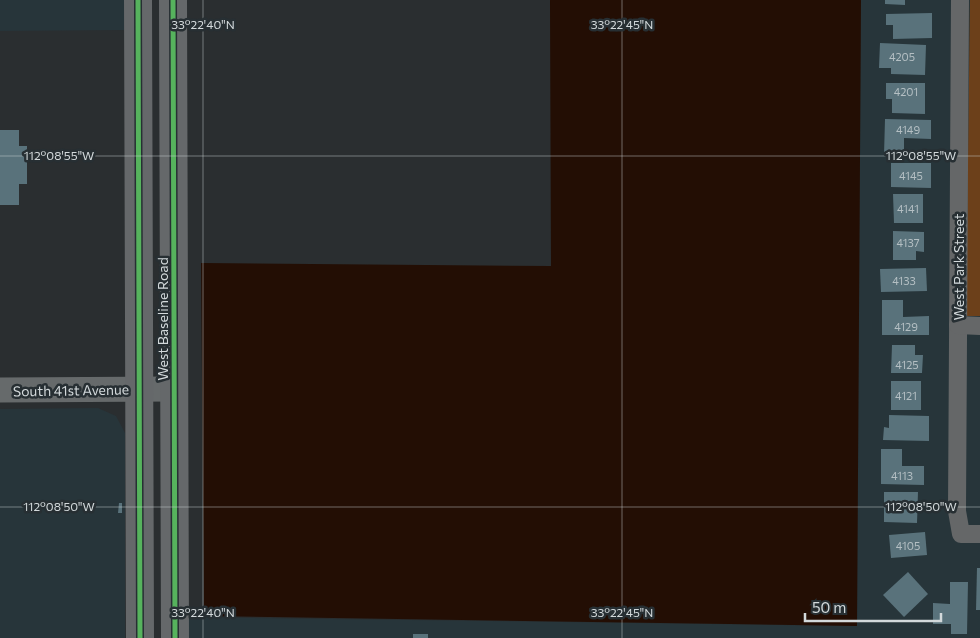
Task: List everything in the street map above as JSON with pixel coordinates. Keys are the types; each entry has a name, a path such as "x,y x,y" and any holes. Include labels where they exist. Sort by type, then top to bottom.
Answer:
{"main road":[{"name":"West Baseline Road","path":"138,0 141,389 140,638"},
{"name":"West Baseline Road","path":"173,0 175,638"}],"street":[{"name":"West Park Street","path":"960,0 957,511 961,534 980,534"},
{"path":"958,325 980,326"},
{"name":"South 41st Avenue","path":"0,390 173,388"}],"shaded area":[{"path":"0,0 124,0 124,30 0,31"},
{"path":"550,0 861,0 857,626 204,616 201,263 551,266"},
{"path":"861,0 980,0 980,638 188,638 188,617 857,626"},
{"path":"970,0 980,0 980,316 966,316"},
{"path":"98,408 116,416 125,433 125,638 0,638 0,409"}],"building":[{"path":"885,0 905,0 905,5 885,4"},
{"path":"932,13 932,38 893,39 893,25 886,25 886,14"},
{"path":"880,43 926,45 925,75 891,74 891,68 879,68"},
{"path":"886,83 925,83 925,114 892,113 892,99 886,99"},
{"path":"885,119 931,120 931,139 904,138 904,155 884,155"},
{"path":"0,130 19,130 19,146 27,146 27,184 19,184 19,205 0,205"},
{"path":"891,163 931,163 931,188 891,187"},
{"path":"893,194 923,194 923,223 894,223"},
{"path":"893,231 924,232 924,252 916,251 916,260 893,260"},
{"path":"926,268 927,291 881,292 880,269"},
{"path":"882,300 903,300 903,317 929,316 929,335 882,335"},
{"path":"892,345 915,345 915,355 923,355 922,373 891,373"},
{"path":"891,381 921,381 921,410 891,410"},
{"path":"889,415 929,416 929,441 883,440 884,427 889,428"},
{"path":"881,449 902,449 902,466 924,466 924,485 881,484"},
{"path":"884,492 918,492 917,523 884,522"},
{"path":"119,503 122,503 122,513 118,513"},
{"path":"925,532 927,555 891,558 889,535"},
{"path":"977,568 980,568 980,610 976,610"},
{"path":"908,572 928,594 904,617 883,595"},
{"path":"950,582 968,582 967,634 951,634 951,624 933,624 933,603 950,604"},
{"path":"413,634 428,634 428,638 413,638"}],"cycle path":[{"path":"138,0 140,638"},
{"path":"173,0 175,638"}]}
